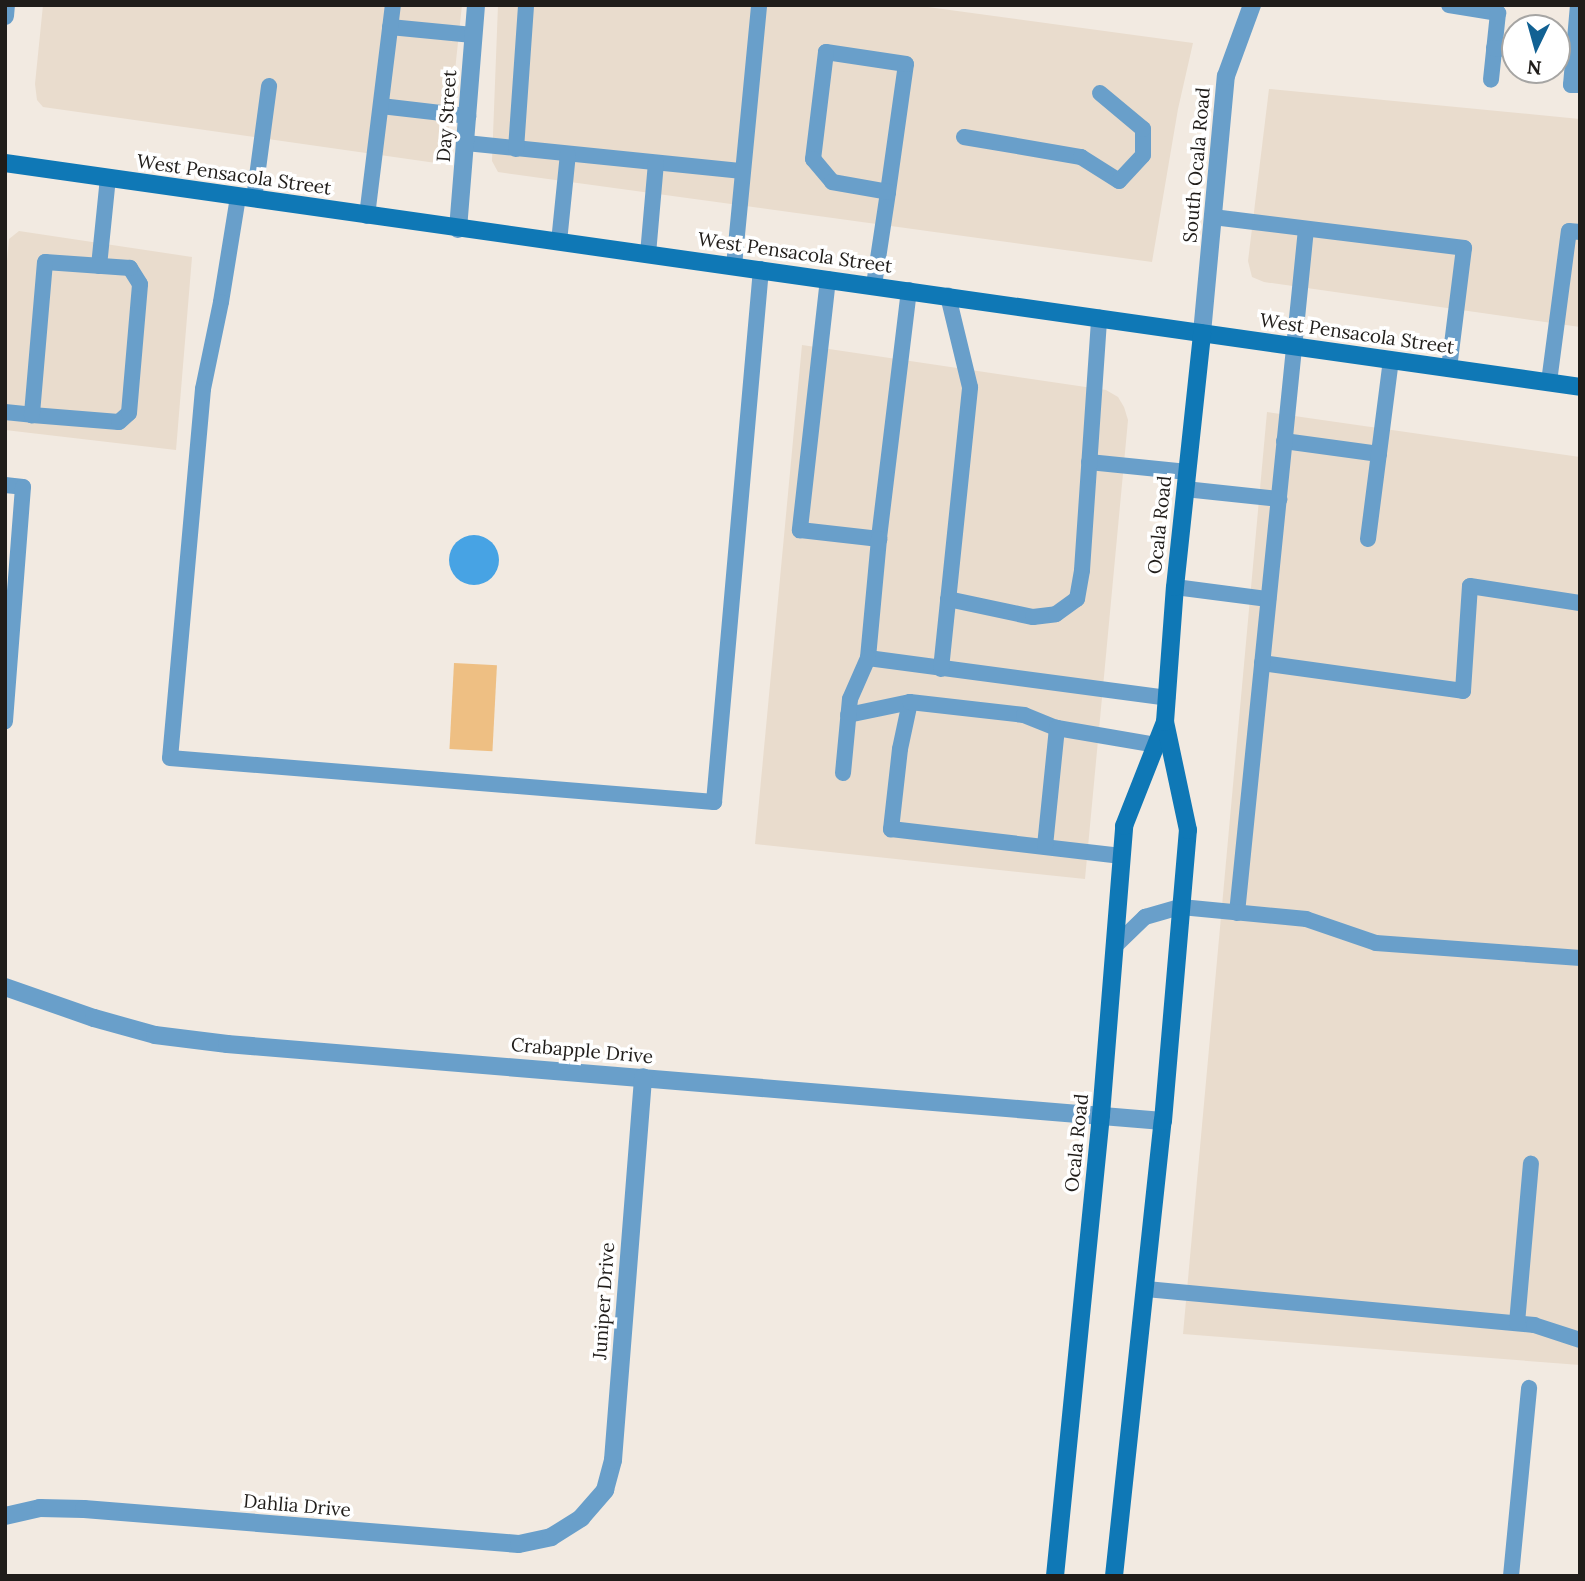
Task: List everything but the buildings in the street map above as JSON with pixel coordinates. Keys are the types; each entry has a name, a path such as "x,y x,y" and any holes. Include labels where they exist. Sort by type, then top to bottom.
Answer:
{"main road":[{"name":"West Pensacola Street","path":"5,163 1580,387"},
{"name":"Ocala Road","path":"1055,1576 1101,1115 1124,826 1165,722 1175,587 1202,333"},
{"name":"Ocala Road","path":"1114,1576 1163,1121 1188,830 1165,722"}],"street":[{"path":"5,16 6,5"},
{"name":"Day Street","path":"458,229 476,5"},
{"name":"South Ocala Road","path":"1202,333 1226,76 1252,5"},
{"name":"Crabapple Drive","path":"5,987 94,1018 155,1035 241,1045 1163,1121"},
{"name":"Juniper Drive","path":"581,1518 605,1489 613,1460 643,1077"},
{"name":"Dahlia Drive","path":"5,1516 40,1508 84,1509 519,1544 551,1537 581,1518"}],"lane":[{"path":"367,216 393,5"},
{"path":"516,149 526,5"},
{"path":"734,266 759,5"},
{"path":"1448,5 1499,9 1492,80"},
{"path":"1571,31 1578,5"},
{"path":"390,27 474,36"},
{"path":"1494,48 1501,49"},
{"path":"874,285 888,192 906,64 826,52 813,159 832,182 888,192"},
{"path":"269,86 202,389 170,758 714,802 761,269"},
{"path":"964,137 1081,157 1119,181 1143,155 1143,129 1100,93"},
{"path":"381,106 468,116"},
{"path":"466,144 743,171"},
{"path":"559,242 568,154"},
{"path":"648,254 656,163"},
{"path":"99,266 108,178"},
{"path":"1213,217 1464,248 1449,369"},
{"path":"1237,913 1306,229"},
{"path":"1549,383 1569,231 1580,232"},
{"path":"5,412 33,415 119,422 129,413 140,284 130,268 45,262 33,415"},
{"path":"828,279 800,530 879,539"},
{"path":"843,773 850,699 868,658 879,539 909,290"},
{"path":"941,669 970,387 948,296"},
{"path":"948,599 1032,617 1056,614 1077,599 1082,570 1099,318"},
{"path":"1368,539 1391,360"},
{"path":"1284,441 1379,454"},
{"path":"1089,462 1279,499"},
{"path":"5,485 23,487 5,721"},
{"path":"1262,663 1463,691 1470,586 1580,603"},
{"path":"1175,587 1268,599"},
{"path":"868,658 1167,698"},
{"path":"848,715 910,702 1024,715 1057,728 1156,745"},
{"path":"910,702 900,749 891,828 1121,856"},
{"path":"1045,846 1057,728"},
{"path":"1115,946 1145,917 1181,908 1306,919 1376,943 1580,958"},
{"path":"1517,1323 1531,1164"},
{"path":"1146,1289 1517,1323 1534,1325 1580,1340"},
{"path":"1511,1576 1529,1388"}],"shaded area":[{"path":"43,5 462,5 447,145 436,163 43,107 37,100 35,84"},
{"path":"498,5 913,5 1193,43 1178,109 1152,262 498,172 492,161"},
{"path":"1269,89 1580,119 1580,327 1264,282 1252,277 1248,261"},
{"path":"19,231 192,257 176,450 5,430 5,283 9,239"},
{"path":"802,345 1106,390 1118,397 1124,407 1128,420 1085,879 755,844"},
{"path":"1267,412 1580,457 1580,1365 1183,1334"},
{"path":"454,663 497,665 492,751 449,749"}],"water":[{"path":"474,535 491,543 499,560 491,577 474,585 457,577 449,560 457,543"}]}
